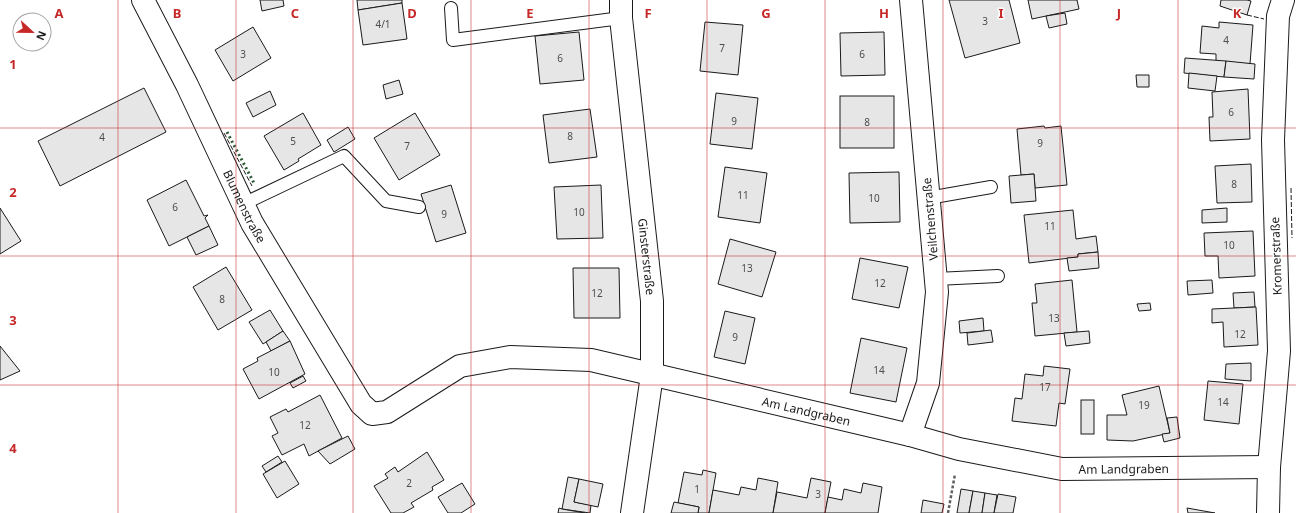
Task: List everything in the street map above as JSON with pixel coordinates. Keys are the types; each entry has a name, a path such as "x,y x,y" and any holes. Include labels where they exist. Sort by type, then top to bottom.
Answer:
{"street":[{"name":"Blumenstraße","path":"143,0 187,84 252,223 361,404"},
{"name":"Veilchenstraße","path":"910,0 937,292 928,383 910,435"},
{"name":"Kromerstraße","path":"1268,513 1269,467 1280,351 1273,140 1278,16 1283,0"},
{"name":"Ginsterstraße","path":"621,9 652,301 652,376 632,513"},
{"name":"Am Landgraben","path":"361,404 372,414 387,412 460,366 510,357 591,360 652,376 910,435 959,449 1062,469 1269,467"}],"lane":[{"path":"451,8 453,40 621,9"},
{"path":"243,204 344,156 386,201 419,207"},
{"path":"928,198 991,187"},
{"path":"936,279 998,276"}],"path":[{"path":"948,513 959,449"}],"building":[{"path":"260,0 283,0 284,6 262,11"},
{"path":"357,0 402,0 402,3 358,10"},
{"path":"949,0 1009,0 1020,43 965,58"},
{"path":"1028,0 1077,0 1079,9 1032,19"},
{"path":"1221,0 1251,1 1247,15 1220,6"},
{"path":"402,3 407,39 363,45 358,10"},
{"path":"1065,13 1067,24 1049,28 1046,16"},
{"path":"705,22 743,25 738,75 700,71"},
{"path":"1219,22 1253,25 1250,64 1216,61 1216,54 1200,53 1202,26 1219,28"},
{"path":"253,27 271,58 233,81 215,50"},
{"path":"579,32 584,80 540,84 535,36"},
{"path":"884,32 885,75 841,76 840,33"},
{"path":"1185,58 1226,61 1224,77 1184,73"},
{"path":"1226,61 1255,64 1254,79 1224,77"},
{"path":"1189,73 1217,76 1215,91 1188,88"},
{"path":"1136,75 1149,75 1149,87 1137,87"},
{"path":"399,80 403,94 386,99 383,85"},
{"path":"144,88 166,132 60,186 38,141"},
{"path":"1248,89 1250,139 1210,141 1209,117 1213,117 1212,92"},
{"path":"270,91 276,105 253,117 246,103"},
{"path":"716,93 758,98 752,149 710,144"},
{"path":"840,96 894,96 894,148 840,148"},
{"path":"590,109 597,157 549,163 543,115"},
{"path":"303,113 321,145 298,159 299,161 284,170 264,136"},
{"path":"415,113 440,155 399,180 374,138"},
{"path":"1044,126 1045,128 1061,126 1067,185 1035,188 1034,174 1021,175 1017,129"},
{"path":"348,127 355,139 334,152 327,140"},
{"path":"1251,164 1252,202 1217,203 1215,166"},
{"path":"725,167 767,173 760,223 718,217"},
{"path":"899,172 900,222 850,223 849,173"},
{"path":"1034,174 1036,201 1011,203 1009,176"},
{"path":"186,180 204,216 208,215 205,218 209,226 169,246 147,200"},
{"path":"451,185 466,233 436,242 421,194"},
{"path":"601,185 603,238 557,239 554,187"},
{"path":"0,208 21,241 0,254"},
{"path":"1227,208 1227,222 1202,223 1202,210"},
{"path":"1073,210 1076,239 1096,236 1098,252 1078,254 1078,257 1029,263 1024,215"},
{"path":"209,226 218,245 196,255 187,237"},
{"path":"1253,231 1255,276 1219,278 1218,256 1205,256 1204,233"},
{"path":"730,239 776,252 762,297 718,284"},
{"path":"1098,252 1099,268 1069,271 1067,258 1078,257 1078,254"},
{"path":"860,258 908,267 899,308 852,299"},
{"path":"226,267 252,310 218,330 193,287"},
{"path":"573,268 619,268 620,318 574,318"},
{"path":"1072,280 1077,332 1035,336 1032,303 1037,303 1035,284"},
{"path":"1212,280 1213,293 1188,295 1187,281"},
{"path":"1254,292 1255,307 1234,308 1233,293"},
{"path":"1150,303 1151,310 1139,311 1137,304"},
{"path":"1256,307 1258,345 1224,347 1223,322 1212,323 1212,309"},
{"path":"270,310 283,331 263,344 249,322"},
{"path":"725,311 755,318 745,364 714,357"},
{"path":"983,318 984,331 960,333 959,321"},
{"path":"991,330 993,342 968,345 967,333"},
{"path":"283,331 290,341 271,351 266,342"},
{"path":"1089,331 1090,343 1066,346 1064,333"},
{"path":"861,338 907,348 896,402 850,393"},
{"path":"290,341 305,374 259,399 243,369 258,361 257,358"},
{"path":"0,346 20,371 0,380"},
{"path":"1251,363 1251,381 1225,379 1226,364"},
{"path":"1044,366 1070,369 1065,404 1059,403 1056,426 1012,421 1015,398 1022,399 1025,374 1043,376"},
{"path":"303,376 306,381 293,388 290,383"},
{"path":"1208,381 1243,384 1239,424 1204,420"},
{"path":"1159,386 1170,433 1133,441 1107,440 1107,415 1127,415 1122,395"},
{"path":"320,395 342,438 309,456 304,444 282,455 272,436 278,433 270,417 286,409 288,412"},
{"path":"1081,400 1094,400 1094,434 1081,434"},
{"path":"1177,417 1180,438 1164,442 1162,434 1170,433 1167,418"},
{"path":"348,436 355,449 330,464 318,451"},
{"path":"427,452 444,480 432,487 433,490 411,503 414,507 403,513 391,513 374,486 388,478 385,474 395,467 398,472"},
{"path":"278,456 282,462 266,472 262,466"},
{"path":"285,461 299,484 277,498 263,474"},
{"path":"703,470 716,473 709,513 698,513 699,507 678,503 684,472 702,475"},
{"path":"568,477 579,479 574,502 591,505 590,513 562,509"},
{"path":"758,478 778,482 773,513 709,513 713,490 739,495 741,487 756,490"},
{"path":"811,478 831,482 825,513 773,513 777,492 807,498"},
{"path":"579,479 603,484 598,507 574,502"},
{"path":"462,483 475,504 461,513 448,513 438,497"},
{"path":"863,483 882,487 878,513 825,513 828,497 842,500 844,489 861,493"},
{"path":"961,489 973,491 969,513 957,513"},
{"path":"973,491 985,493 982,513 969,513"},
{"path":"985,493 997,495 994,513 982,513"},
{"path":"998,494 1016,497 1013,513 994,513"},
{"path":"923,500 944,504 942,513 921,513"},
{"path":"674,502 699,507 698,513 671,513"},
{"path":"559,508 562,509 585,513 558,513"},
{"path":"1187,508 1215,513 1188,513"}],"hedge":[{"path":"227,132 254,183"}],"fence":[{"path":"1247,15 1264,19"},
{"path":"224,133 252,186"},
{"path":"1291,188 1292,238"}]}
